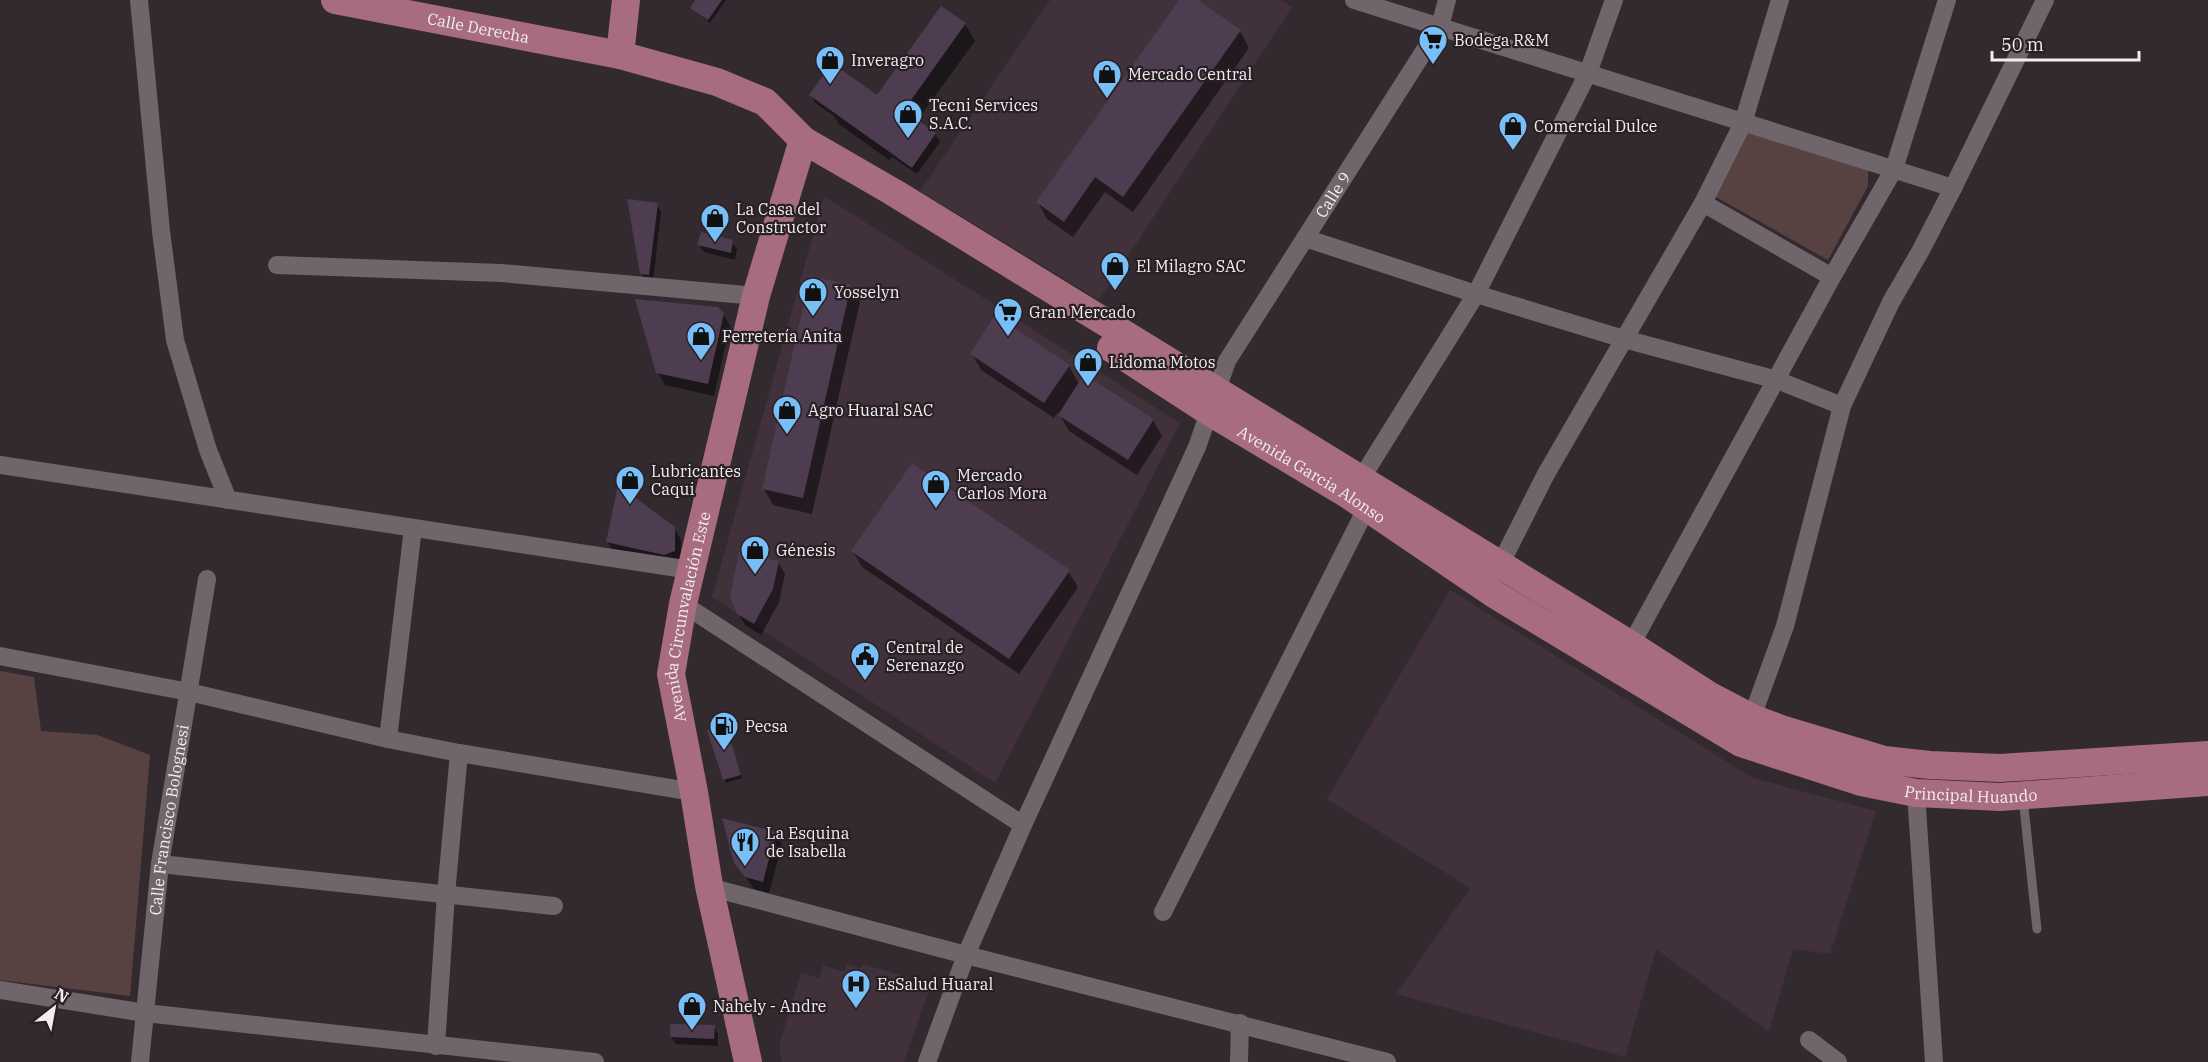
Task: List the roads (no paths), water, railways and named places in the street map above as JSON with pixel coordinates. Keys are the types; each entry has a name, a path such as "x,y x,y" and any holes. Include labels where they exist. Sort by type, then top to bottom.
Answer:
{"main road":[{"name":"Calle Derecha","path":"335,0 620,55"},
{"path":"620,55 626,0"},
{"name":"Avenida Garcia Alonso","path":"620,55 717,82 765,102 803,140 893,192 945,243 1212,400 1361,479 1500,565 1624,657 1746,731"},
{"name":"Avenida Circunvalación Este","path":"748,1062 709,887 694,792 671,674 683,604 756,296 803,140"},
{"name":"Avenida Garcia Alonso","path":"1212,400 1494,594 1624,657"},
{"name":"Principal Huando","path":"1746,731 1784,730 1884,760 1930,765 2000,768 2208,755"},
{"name":"Principal Huando","path":"1746,731 1862,782 1916,793 2000,797 2208,782"}],"street":[{"path":"139,0 161,231 175,340 208,450 228,500"},
{"path":"1354,0 1953,188"},
{"name":"Calle 9","path":"927,1062 966,955 1023,825 1197,447 1227,361 1440,26 1447,0"},
{"path":"1361,479 1476,294 1588,73 1614,0"},
{"path":"1494,594 1500,565 1546,474 1703,203 1743,123 1780,0"},
{"path":"1624,657 1832,277 1894,170 1947,0"},
{"path":"1746,731 1785,626 1842,406 1891,302 1953,188 2044,0"},
{"path":"1703,203 1832,277"},
{"path":"1305,238 1624,339 1777,380 1842,406"},
{"path":"277,265 501,273 756,296"},
{"path":"0,465 691,570"},
{"path":"1163,912 1367,507"},
{"path":"388,739 413,528"},
{"name":"Calle Francisco Bolognesi","path":"140,1062 160,864 207,579"},
{"path":"683,604 1023,825"},
{"path":"0,656 189,692 388,739 459,753 694,792"},
{"path":"436,1046 446,894 459,753"},
{"path":"1916,793 1934,1062"},
{"path":"160,864 554,906"},
{"path":"709,887 1387,1062"},
{"path":"0,990 145,1013 594,1062"},
{"path":"1239,1023 1239,1062"},
{"path":"1809,1040 1838,1062"}],"lane":[{"path":"2022,795 2037,929"}],"place":[{"name":"Bodega R&M","path":"1433,66"},
{"name":"Inveragro","path":"830,86"},
{"name":"Mercado Central","path":"1107,100"},
{"name":"Tecni Services S.A.C.","path":"908,140"},
{"name":"Comercial Dulce","path":"1513,152"},
{"name":"La Casa del Constructor","path":"715,244"},
{"name":"El Milagro SAC","path":"1115,292"},
{"name":"Yosselyn","path":"813,318"},
{"name":"Gran Mercado","path":"1008,338"},
{"name":"Ferretería Anita","path":"701,362"},
{"name":"Lidoma Motos","path":"1088,388"},
{"name":"Agro Huaral SAC","path":"787,436"},
{"name":"Lubricantes Caqui","path":"630,506"},
{"name":"Mercado Carlos Mora","path":"936,510"},
{"name":"Génesis","path":"755,576"},
{"name":"Central de Serenazgo","path":"865,682"},
{"name":"Pecsa","path":"724,752"},
{"name":"La Esquina de Isabella","path":"745,868"},
{"name":"EsSalud Huaral","path":"856,1010"},
{"name":"Nahely - Andre","path":"692,1032"}]}
